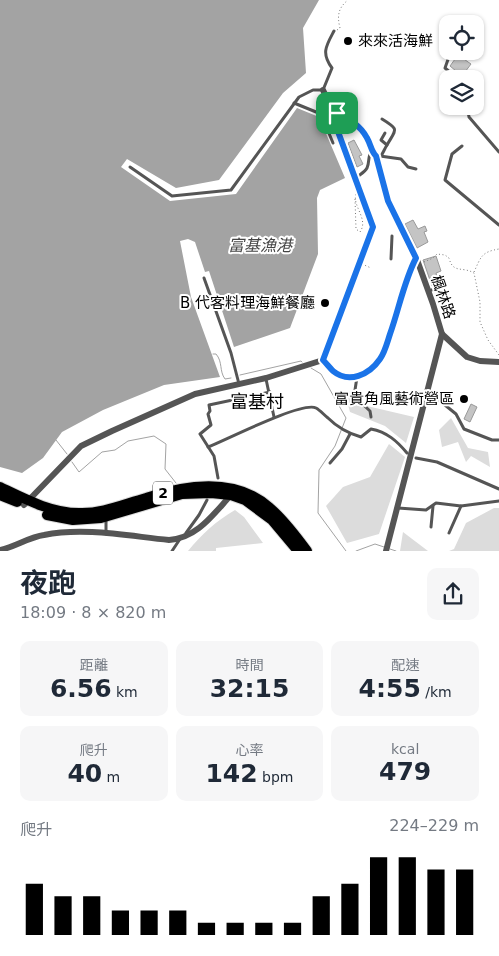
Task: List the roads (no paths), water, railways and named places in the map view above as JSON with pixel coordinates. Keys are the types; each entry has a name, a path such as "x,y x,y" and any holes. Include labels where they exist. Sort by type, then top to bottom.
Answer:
{"main road":[{"name":"2","path":"0,487 48,515 73,520 106,514 182,494 245,493 269,507 307,551"},
{"name":"2","path":"233,492 272,520 298,551"},
{"name":"2","path":"0,495 27,503"}],"street":[{"path":"323,90 333,111 333,118 356,178"},
{"name":"楓林路","path":"333,111 359,127 376,155 388,201 417,261 442,334 467,358 499,362"},
{"path":"27,503 81,446 195,394 266,378 323,360 334,372 348,378 358,377 372,369 386,348 410,268 417,261"},
{"path":"386,551 429,392 442,334"},
{"path":"0,550 41,535 76,532 179,540 202,526 233,492"}],"lane":[{"path":"130,167 172,196 231,190 299,97 313,90 323,90 332,68 326,60 325,49 334,31"},
{"path":"294,103 321,114 333,143"},
{"path":"469,115 499,152"},
{"path":"376,155 387,145 395,130 393,126 382,119"},
{"path":"385,133 381,140 387,145"},
{"path":"462,146 452,154 444,180 499,226"},
{"path":"323,360 373,227 356,178 366,170 368,156 376,155 401,159 408,167 416,169"},
{"path":"391,259 392,236"},
{"path":"204,278 231,353 239,384"},
{"path":"428,291 442,287"},
{"path":"358,377 355,398 370,411 371,416"},
{"path":"266,378 274,418"},
{"path":"218,478 214,456 200,434 211,425 208,414 210,411 209,405 270,392"},
{"path":"429,392 456,414 464,429 492,440 499,440"},
{"path":"208,447 274,418 309,407 316,408 339,429 361,436 371,429 377,430 394,438 407,452"},
{"path":"330,463 342,449 350,434"},
{"path":"416,458 437,462 499,489"},
{"path":"172,551 179,540 190,529 207,500"},
{"path":"398,508 426,510 436,503 461,506 499,501"},
{"path":"431,527 433,505"},
{"path":"449,532 461,506"},
{"path":"106,514 106,534"}],"water":[{"name":"富基漁港","path":"0,0 319,0 303,28 306,73 283,93 219,180 176,188 127,159 121,167 170,201 236,194 297,108 319,117 345,178 320,190 317,198 318,254 290,328 234,347 209,271 205,272 195,242 188,239 180,241 191,297 220,377 164,385 103,410 62,432 43,458 22,473 0,467"}],"waterway":[{"path":"213,354 216,354 218,357 225,379 231,378"},
{"path":"240,375 302,362"},
{"path":"311,368 321,374 346,418 335,446 319,470 318,513 346,551"},
{"path":"72,462 79,472 102,452 115,450 128,441 154,436 166,444 165,469 176,483"},
{"path":"56,440 67,454"},
{"path":"356,551 375,544 384,547"},
{"path":"390,549 396,551"}],"place":[{"name":"來來活海鮮","path":"348,41"},
{"name":"B 代客料理海鮮餐廳","path":"325,303"},
{"name":"富貴角風藝術營區","path":"464,399"}],"district":[{"name":"富基村","path":"257,401"}]}
